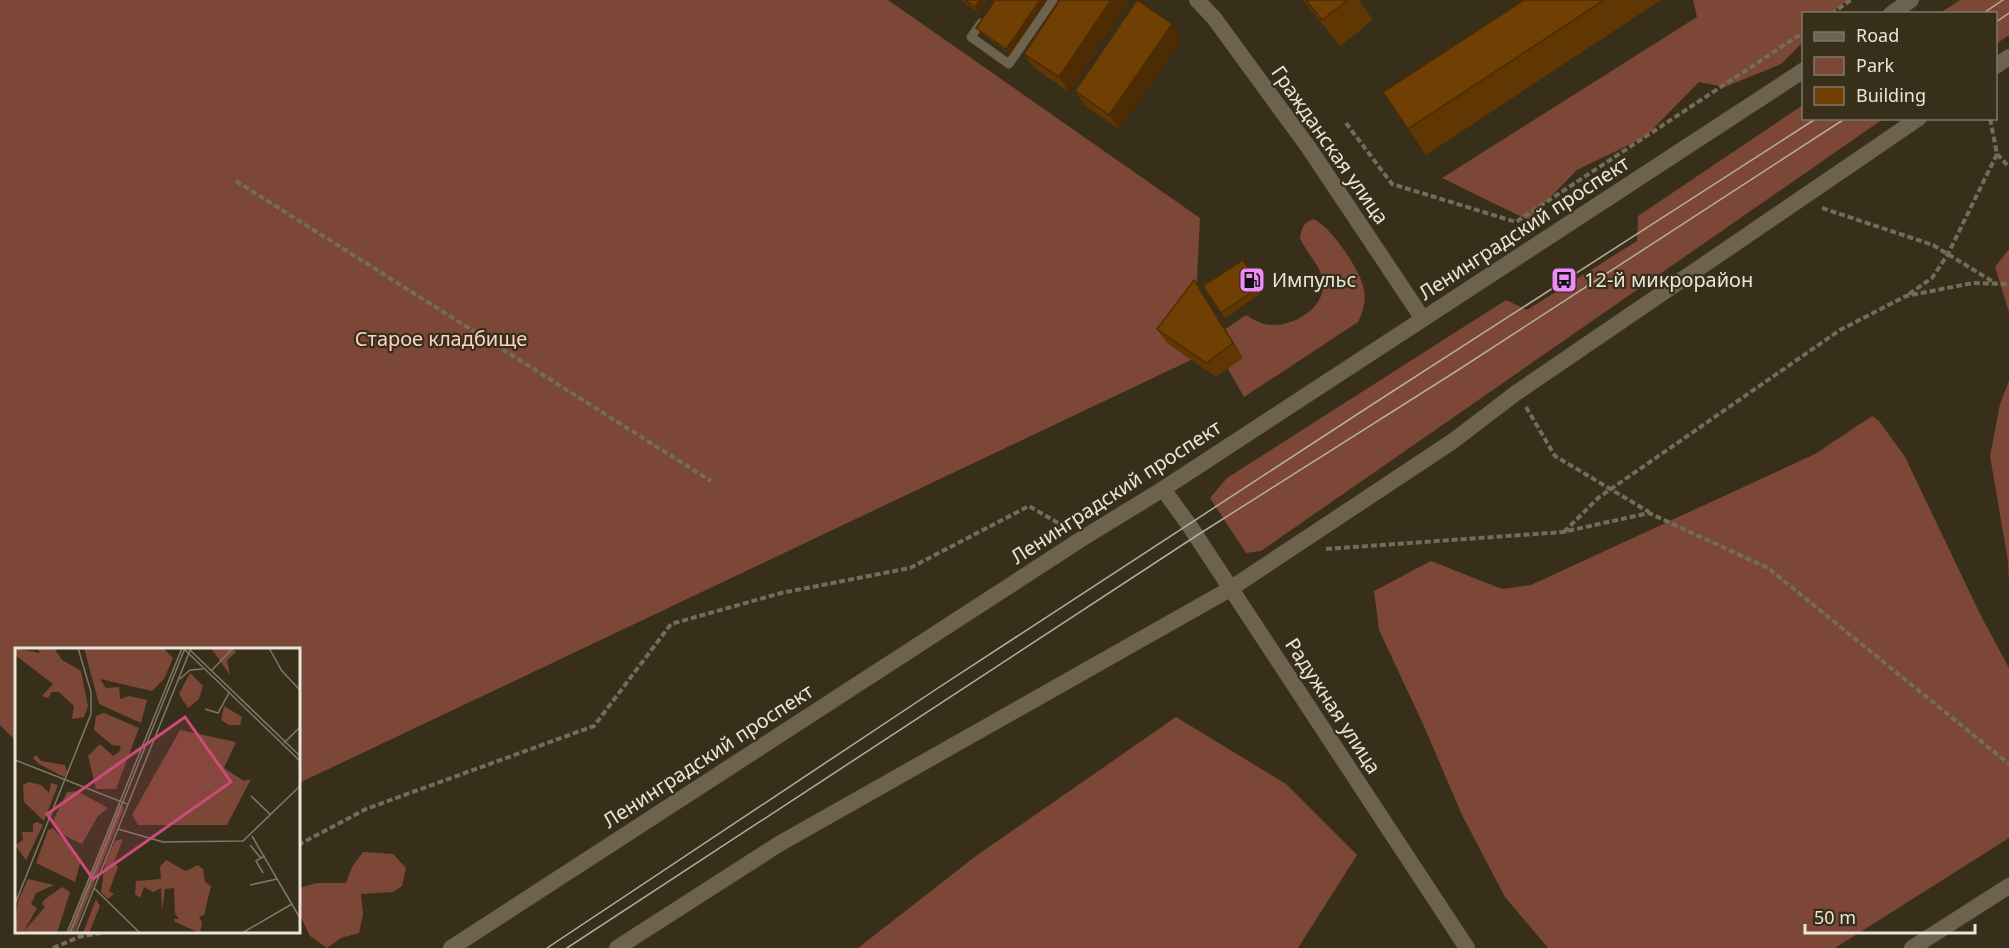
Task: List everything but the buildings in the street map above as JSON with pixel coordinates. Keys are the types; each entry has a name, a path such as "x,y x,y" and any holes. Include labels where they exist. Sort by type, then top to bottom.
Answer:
{"main road":[{"name":"Гражданская улица","path":"1197,0 1214,18 1309,148 1423,319"},
{"path":"1894,12 1911,0"},
{"name":"Ленинградский проспект","path":"451,948 1083,538 1163,489 1802,71"},
{"path":"617,948 779,844 1230,589 1453,441 1526,386 1916,120"},
{"name":"Радужная улица","path":"1163,489 1190,525 1467,948"},
{"path":"1912,948 2009,886"}],"lane":[{"path":"981,23 971,37 1009,64 1053,0"}],"path":[{"path":"1834,12 1851,0"},
{"path":"1346,123 1392,184 1516,222 1802,33"},
{"path":"1990,120 1997,153 2009,167"},
{"path":"1563,532 1598,498 1840,330 1906,296 1932,278 1948,254 1997,153"},
{"path":"236,181 711,481"},
{"path":"1812,205 1933,245 1996,284"},
{"path":"1906,296 1973,283 2009,284"},
{"path":"1525,406 1555,456 1649,513 1768,568 2009,764"},
{"path":"300,844 366,809 594,726 671,624 781,593 910,568 1029,506 1083,538"},
{"path":"1325,549 1563,532 1649,513"},
{"path":"53,948 79,937 100,933"}],"green space":[{"name":"Старое кладбище","path":"0,0 888,0 1200,218 1193,359 300,783 300,648 15,648 15,740 0,725"},
{"path":"1693,0 1848,0 1833,12 1802,12 1802,43 1781,64 1725,87 1699,82 1645,137 1577,170 1528,220 1442,178 1697,17"},
{"path":"1960,0 2009,0 2009,35 1997,43 1997,12 1942,12"},
{"path":"1802,106 1802,120 1882,120 1261,551 1246,553 1210,498 1227,478 1506,300 1527,310 1637,241 1638,216"},
{"path":"1313,219 1328,230 1344,250 1362,282 1365,294 1358,322 1244,397 1211,339 1246,315 1265,324 1281,325 1298,319 1314,308 1322,292 1322,277 1300,238 1303,226"},
{"path":"2009,249 2009,312 1995,267"},
{"path":"2009,381 2009,582 2008,561 1990,456 2000,404"},
{"path":"1872,416 1879,421 1905,457 1981,616 2009,668 2009,838 1835,948 1548,948 1505,897 1462,815 1379,630 1374,591 1431,561 1502,589 1531,585 1815,454"},
{"path":"1176,717 1286,784 1357,855 1298,948 858,948 976,856"},
{"path":"363,852 393,854 406,868 402,886 393,892 361,894 363,914 359,933 341,938 327,948 310,936 300,915 300,888 317,883 346,883 352,867"}],"tram line":[{"path":"1985,12 2003,0"},
{"path":"1997,21 2009,13"},
{"path":"547,948 938,688 1814,120"},
{"path":"567,948 1196,536 1455,372 1843,120"}],"place":[{"name":"Импульс","path":"1252,280"},
{"name":"12-й микрорайон","path":"1564,280"}]}
